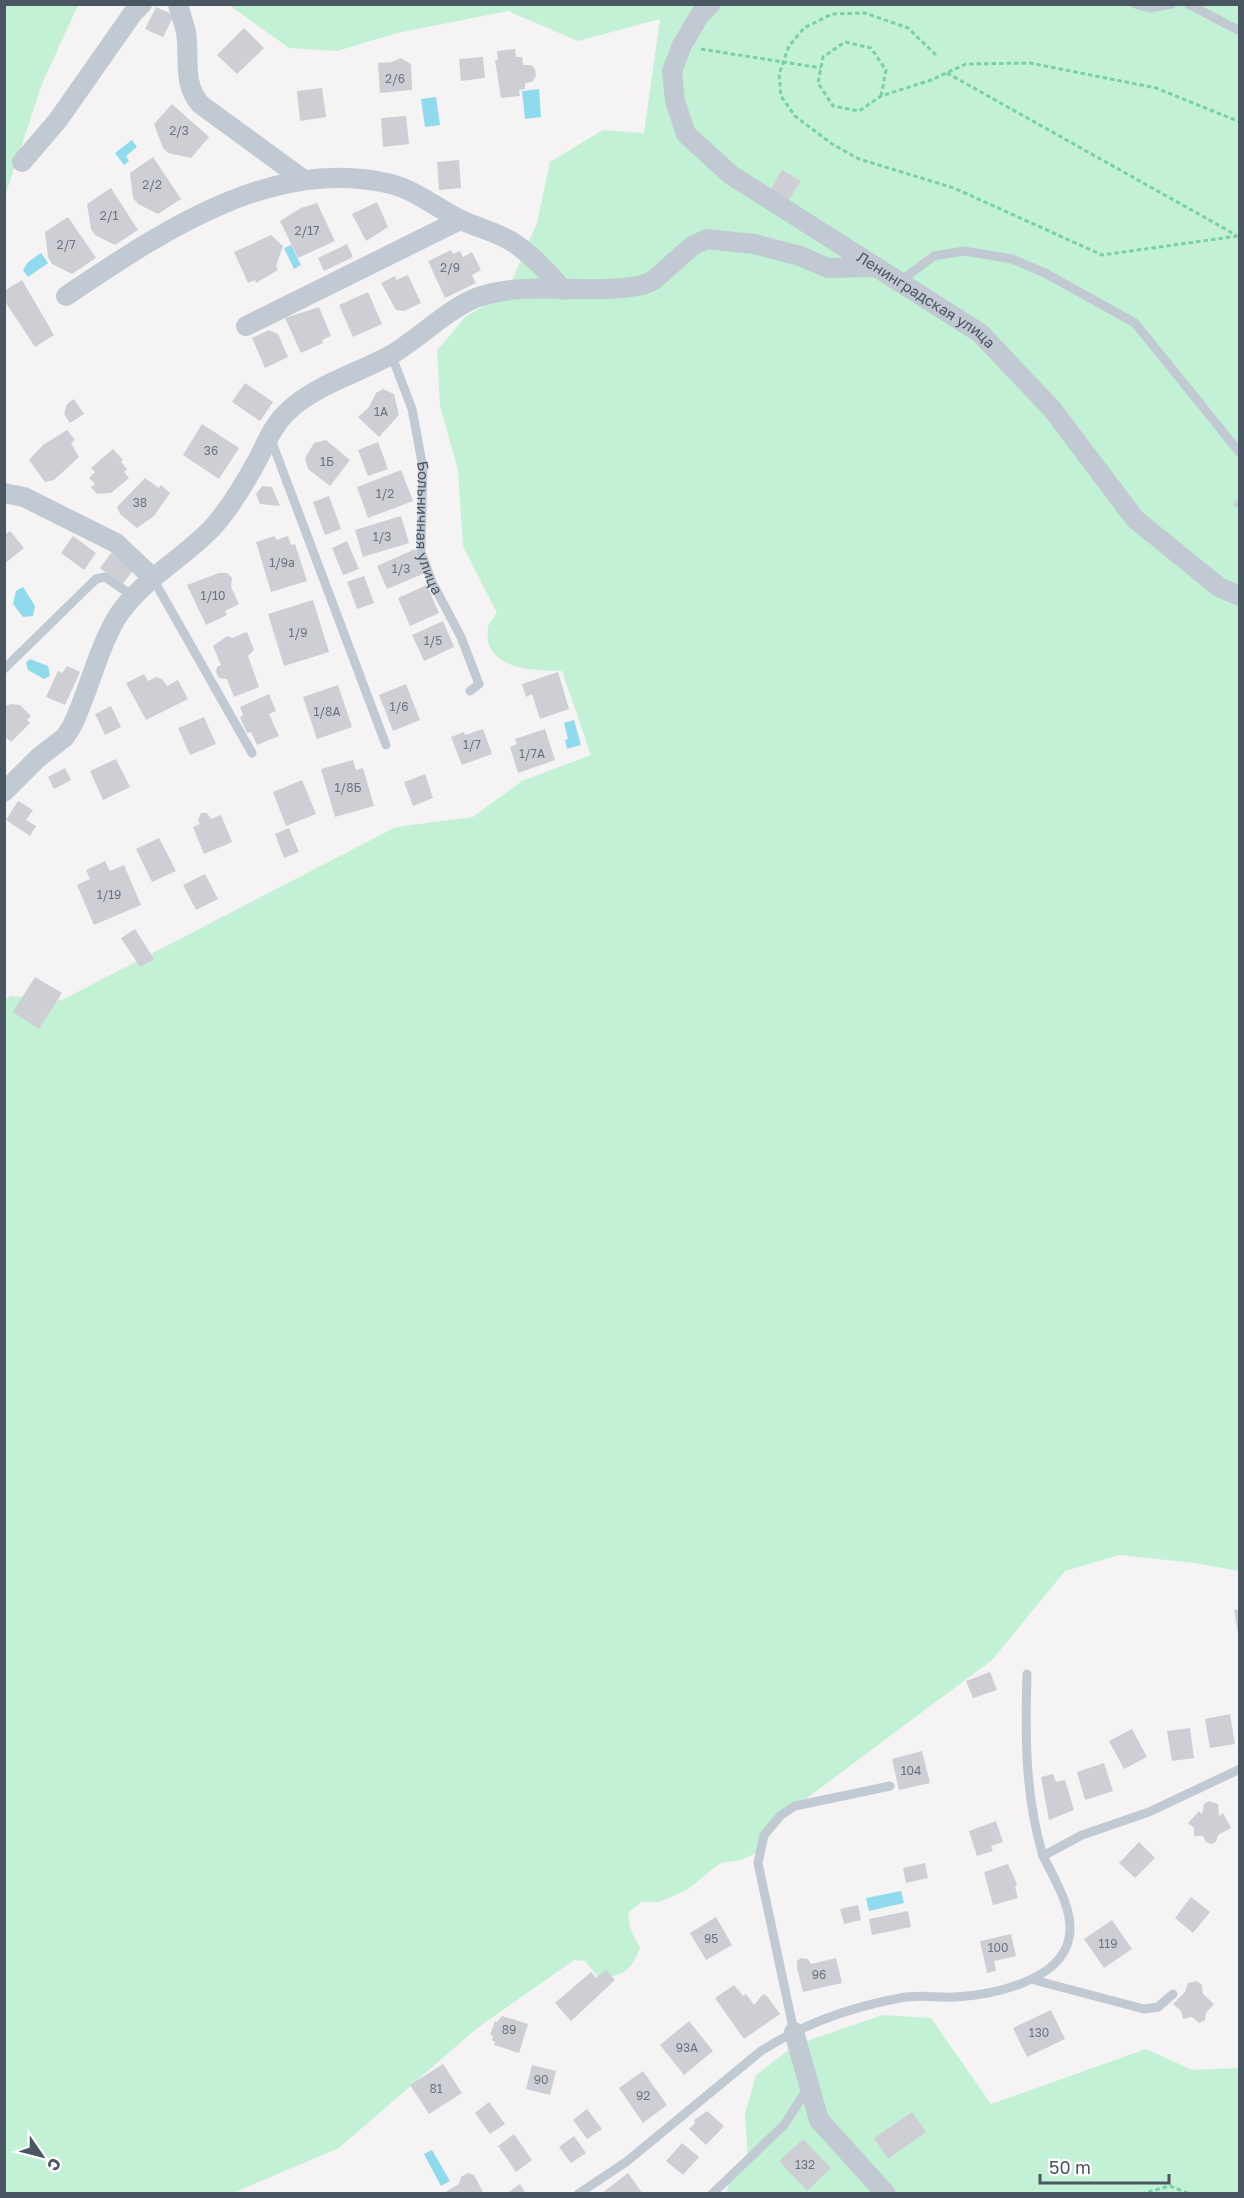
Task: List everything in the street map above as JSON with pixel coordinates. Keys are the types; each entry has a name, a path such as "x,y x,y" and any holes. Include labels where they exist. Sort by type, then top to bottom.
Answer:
{"street":[{"path":"22,162 58,120 133,13 142,4"},
{"path":"178,4 186,32 187,72 193,95 200,104 304,180"},
{"name":"Ленинградская улица","path":"711,4 701,13 682,45 672,71 675,101 686,134 731,175 980,333 1052,409 1135,519 1219,587 1239,596"},
{"path":"66,296 153,238 239,198 304,180 330,176 392,184 460,220 513,242 547,271 563,290"},
{"path":"246,326 460,220"},
{"path":"4,792 38,758 65,737 72,726 117,618 133,596 152,577 206,534 226,513 269,435 287,412 316,391 391,354 435,323 479,297 532,288 563,290 644,285 654,280 692,246 707,239 754,244 800,256 828,268 875,267"},
{"path":"4,493 24,497 116,543 152,577"},
{"path":"794,2032 819,2120 886,2193"}],"lane":[{"path":"1135,4 1150,8 1172,4"},
{"path":"1188,4 1239,31"},
{"path":"900,282 934,256 964,251 1012,259 1045,273 1135,323 1239,453"},
{"name":"Больничная улица","path":"391,354 412,409 423,468 422,552 432,582 461,637 478,684 470,692"},
{"path":"269,435 386,745"},
{"path":"4,669 96,579 105,577 133,596"},
{"path":"152,577 252,753"},
{"path":"578,2193 626,2162 760,2050 794,2032 849,2010 903,1997 957,1997 1011,1988 1034,1980 1062,1952 1070,1938 1066,1909 1043,1856 1032,1821 1025,1744 1027,1674"},
{"path":"1043,1856 1082,1835 1149,1812 1239,1769"},
{"path":"794,2032 758,1863 764,1835 781,1815 795,1806 890,1786"},
{"path":"1034,1980 1144,2009 1158,2007 1173,1994"},
{"path":"712,2193 784,2124 810,2086"}],"path":[{"path":"936,55 908,28 865,13 832,14 804,28 789,46 779,74 781,96 795,116 832,144 859,159 954,188 1102,255 1239,237"},
{"path":"880,96 886,70 872,48 845,42 823,57 818,83 833,106 859,111 880,96 947,73 966,64 1030,63 1156,88 1239,122"},
{"path":"682,45 821,68"},
{"path":"947,73 1239,237"},
{"path":"1141,2193 1170,2186 1190,2193"}],"green space":[{"path":"5,5 78,5 42,84 5,196"},
{"path":"229,5 1239,5 1239,1571 1195,1563 1119,1555 1065,1571 992,1660 791,1810 754,1854 741,1860 720,1863 687,1890 659,1902 641,1902 628,1913 630,1928 640,1948 626,1971 599,1978 585,1961 574,1960 476,2029 339,2148 233,2193 5,2193 4,1000 11,996 62,1000 396,827 473,817 522,781 591,755 562,671 521,668 511,665 495,654 489,645 488,626 497,613 463,546 458,470 440,406 437,351 465,317 507,292 537,223 550,162 603,130 644,133 660,19 578,41 508,11 397,33 337,51 289,48"},
{"path":"883,2015 931,2018 991,2104 1146,2049 1192,2070 1239,2068 1239,2193 726,2194 730,2179 748,2159 745,2114 756,2075 795,2045"}],"water":[{"path":"539,89 541,117 525,119 522,91"},
{"path":"436,97 440,125 425,127 421,99"},
{"path":"132,140 137,147 126,156 129,161 124,165 115,153"},
{"path":"291,245 301,265 294,269 284,248"},
{"path":"41,253 48,263 28,277 23,270 28,262"},
{"path":"23,587 35,606 33,616 23,617 13,604 16,591"},
{"path":"30,659 48,666 50,676 44,679 28,670 26,663"},
{"path":"574,720 581,745 567,749 565,740 568,739 564,723"},
{"path":"901,1891 904,1903 869,1911 866,1898"},
{"path":"432,2150 450,2181 441,2186 424,2154"}],"building":[{"path":"156,7 174,15 163,37 145,29"},
{"path":"244,28 264,48 237,74 217,55"},
{"path":"515,49 516,57 522,57 523,65 531,65 535,69 536,76 532,82 525,83 525,89 519,90 520,96 501,98 495,60 498,60 497,51"},
{"path":"483,57 485,78 461,81 459,59"},
{"path":"401,58 411,64 412,90 380,93 378,63 392,62"},
{"path":"322,88 326,117 300,121 297,91"},
{"path":"172,104 209,137 191,158 168,153 163,148 154,124"},
{"path":"406,116 409,144 383,147 381,118"},
{"path":"153,157 181,199 158,214 138,204 133,198 130,173"},
{"path":"459,160 461,188 439,190 437,162"},
{"path":"782,170 801,181 788,201 770,190"},
{"path":"111,188 138,230 115,245 95,235 91,229 87,204"},
{"path":"377,202 388,227 366,241 352,214"},
{"path":"317,203 335,241 298,258 280,221 301,208"},
{"path":"68,217 96,258 72,274 52,264 48,257 45,232"},
{"path":"271,235 283,246 276,266 278,270 256,283 255,280 248,283 234,252"},
{"path":"347,244 353,257 324,271 318,258"},
{"path":"451,250 453,254 460,251 463,257 472,252 481,270 472,275 476,283 445,298 428,261"},
{"path":"408,275 421,303 404,311 396,310 381,283 395,276 396,280"},
{"path":"22,280 54,335 35,347 4,300 4,291"},
{"path":"368,292 382,324 353,337 339,305"},
{"path":"319,307 331,336 322,340 323,343 301,353 285,318"},
{"path":"269,330 278,334 288,357 265,368 252,338"},
{"path":"245,383 273,402 260,421 232,402"},
{"path":"383,389 394,394 399,415 379,437 358,417 369,407 376,393"},
{"path":"74,399 84,414 70,423 64,414 67,404"},
{"path":"202,424 239,448 219,479 183,455"},
{"path":"67,430 75,440 71,443 79,457 54,480 45,482 29,460 43,445"},
{"path":"326,440 350,460 330,486 308,469 305,458 314,443"},
{"path":"378,442 388,469 368,476 358,450"},
{"path":"113,449 123,460 121,462 127,469 124,472 129,478 111,493 97,494 91,487 95,484 89,478 95,472 91,468"},
{"path":"401,470 413,501 368,518 357,487"},
{"path":"145,478 159,488 161,485 170,493 154,516 137,528 120,514 117,507"},
{"path":"262,486 272,487 280,506 260,504 256,494"},
{"path":"329,496 341,529 325,535 313,502"},
{"path":"1240,496 1240,510 1233,505"},
{"path":"401,516 409,543 363,557 355,530"},
{"path":"10,531 24,548 4,564 4,535"},
{"path":"73,536 96,553 84,570 61,553"},
{"path":"275,536 276,540 288,536 291,545 295,544 307,581 271,592 256,542"},
{"path":"347,541 359,569 343,575 332,548"},
{"path":"415,549 425,573 387,589 377,566"},
{"path":"111,553 134,569 123,584 100,568"},
{"path":"219,573 227,573 232,578 231,587 239,604 225,611 227,615 206,625 187,585"},
{"path":"364,576 374,603 357,609 347,582"},
{"path":"427,585 439,613 410,626 398,598"},
{"path":"313,600 329,652 284,666 268,614"},
{"path":"443,621 454,647 424,661 412,635"},
{"path":"247,632 254,650 248,656 259,687 234,697 227,679 219,678 216,672 217,667 221,665 213,646 227,636 232,638"},
{"path":"67,666 80,672 65,705 46,697 58,671 62,673"},
{"path":"558,672 569,709 540,719 532,694 526,697 522,684"},
{"path":"144,674 148,681 156,677 162,679 167,686 178,680 188,699 146,720 126,683"},
{"path":"406,684 420,720 393,731 379,695"},
{"path":"338,685 352,727 317,739 303,697"},
{"path":"269,694 276,711 269,714 279,736 257,745 251,732 247,733 240,717 243,715 240,707"},
{"path":"20,705 31,716 27,720 30,723 11,742 4,736 4,706"},
{"path":"111,706 121,727 105,735 95,714"},
{"path":"204,717 216,744 190,755 178,728"},
{"path":"483,729 492,754 462,765 451,737"},
{"path":"545,729 555,760 518,773 510,747 517,744 515,739"},
{"path":"116,759 130,787 103,800 90,771"},
{"path":"353,760 356,770 363,768 374,806 335,817 321,769"},
{"path":"65,768 71,780 54,789 48,777"},
{"path":"425,774 433,798 413,806 404,782"},
{"path":"302,780 316,814 286,826 273,792"},
{"path":"18,801 33,810 26,820 36,826 30,836 6,820"},
{"path":"201,813 207,813 211,819 221,815 232,842 204,854 193,827 200,824 198,820"},
{"path":"289,828 299,852 284,858 275,834"},
{"path":"159,838 176,871 152,882 136,849"},
{"path":"105,861 110,871 124,865 141,905 94,925 77,885 90,879 86,870"},
{"path":"205,874 218,899 196,910 183,885"},
{"path":"135,929 154,959 140,967 121,938"},
{"path":"35,977 62,993 39,1029 13,1012"},
{"path":"1240,1609 1240,1634 1238,1634 1234,1610"},
{"path":"990,1672 997,1690 973,1698 966,1681"},
{"path":"1230,1714 1235,1744 1210,1748 1205,1719"},
{"path":"1190,1728 1194,1758 1172,1761 1167,1731"},
{"path":"1132,1729 1147,1757 1124,1769 1109,1741"},
{"path":"922,1751 930,1783 899,1790 892,1759"},
{"path":"1104,1763 1113,1791 1085,1800 1077,1772"},
{"path":"1053,1774 1056,1782 1065,1780 1074,1810 1049,1820 1041,1777"},
{"path":"1209,1801 1218,1804 1219,1816 1223,1813 1231,1828 1218,1835 1216,1842 1211,1844 1206,1842 1203,1836 1194,1836 1194,1828 1188,1823 1199,1811 1202,1814 1204,1804"},
{"path":"996,1821 1003,1842 991,1846 993,1851 977,1856 969,1831"},
{"path":"1139,1842 1155,1858 1135,1878 1119,1863"},
{"path":"925,1863 928,1878 906,1883 903,1868"},
{"path":"1008,1864 1017,1884 1015,1887 1018,1898 993,1905 984,1872"},
{"path":"1191,1897 1210,1912 1193,1933 1175,1918"},
{"path":"858,1905 861,1920 844,1924 840,1909"},
{"path":"908,1911 911,1927 872,1935 869,1919"},
{"path":"716,1917 732,1945 706,1960 690,1933"},
{"path":"1112,1920 1132,1949 1104,1968 1084,1939"},
{"path":"1011,1934 1016,1956 994,1961 996,1971 987,1973 980,1941"},
{"path":"801,1958 808,1959 811,1964 836,1958 842,1983 803,1992 797,1968 797,1961"},
{"path":"606,1970 615,1980 571,2021 555,2003 591,1972 596,1978"},
{"path":"1197,1981 1202,1985 1203,1994 1214,2004 1206,2013 1205,2020 1199,2023 1192,2017 1183,2019 1181,2011 1173,2004 1185,1992 1188,1983"},
{"path":"734,1985 743,1996 746,1994 754,2005 763,1994 767,1996 780,2014 744,2039 715,1998"},
{"path":"1051,2010 1065,2039 1027,2057 1013,2028"},
{"path":"502,2016 528,2024 519,2053 494,2045 493,2036 490,2035 495,2021 497,2022"},
{"path":"689,2021 713,2051 684,2075 660,2045"},
{"path":"443,2064 462,2093 429,2114 410,2085"},
{"path":"532,2065 556,2071 550,2095 526,2089"},
{"path":"643,2071 667,2105 643,2123 619,2088"},
{"path":"489,2102 505,2124 490,2134 475,2113"},
{"path":"587,2109 602,2129 587,2139 573,2120"},
{"path":"707,2111 724,2126 706,2145 689,2129 695,2123 694,2120"},
{"path":"912,2112 926,2132 888,2159 874,2138"},
{"path":"514,2134 532,2160 516,2172 498,2146"},
{"path":"574,2136 586,2153 571,2163 559,2147"},
{"path":"803,2139 831,2168 807,2191 779,2161"},
{"path":"682,2143 699,2157 683,2175 666,2161"},
{"path":"468,2173 474,2175 484,2194 442,2194 459,2184 461,2177"},
{"path":"628,2173 643,2194 601,2194"},
{"path":"520,2184 526,2194 506,2194"}]}
